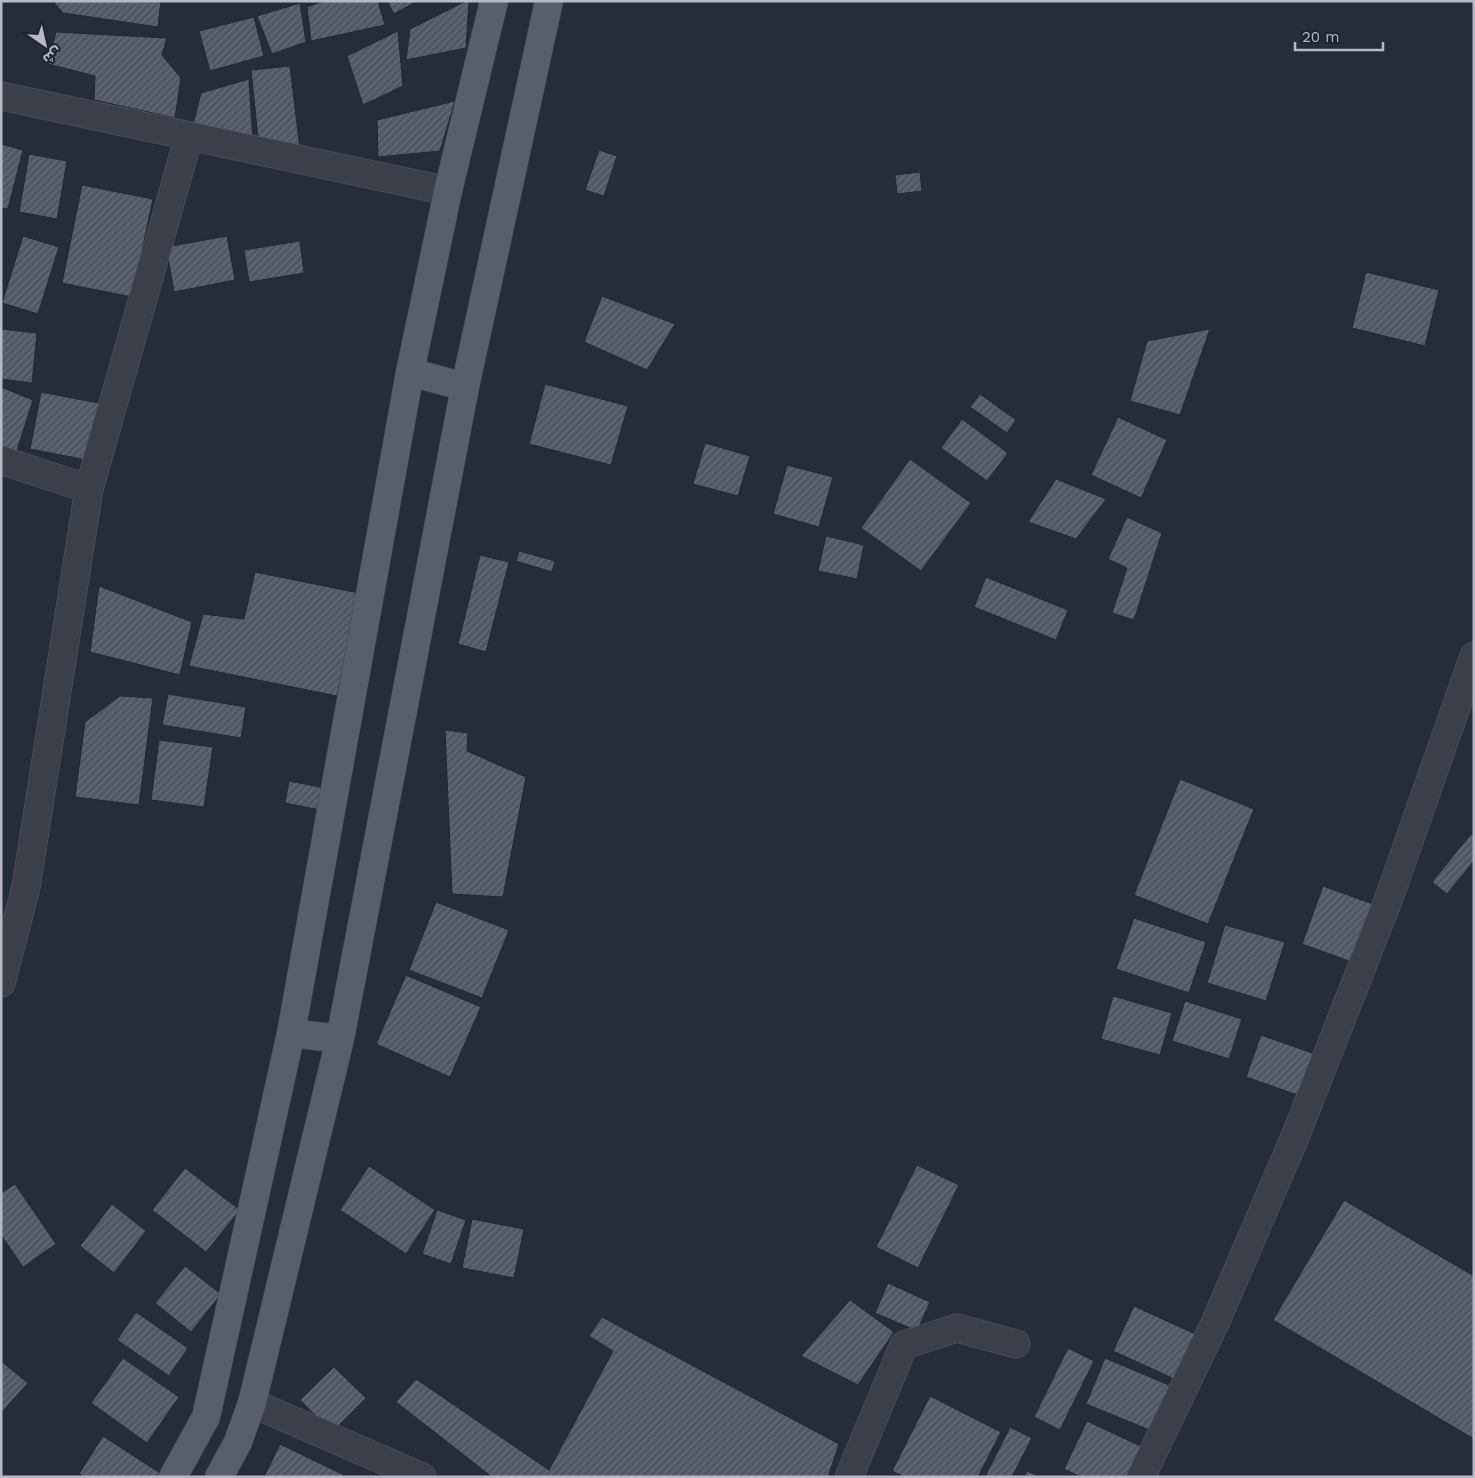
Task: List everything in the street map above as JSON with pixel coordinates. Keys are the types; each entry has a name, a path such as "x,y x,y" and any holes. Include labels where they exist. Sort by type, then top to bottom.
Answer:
{"main road":[{"path":"173,1477 206,1417 292,1033 410,372 448,190 494,1"},
{"path":"219,1477 238,1442 252,1403 340,1039 465,387 549,1"},
{"path":"410,372 465,387"},
{"path":"292,1033 340,1039"}],"street":[{"path":"1,96 448,190"},
{"path":"1,982 26,887 88,489 189,136"},
{"path":"1,460 88,489"},
{"path":"1142,1477 1215,1323 1295,1137 1388,898 1474,656"},
{"path":"849,1477 904,1345 957,1328 1016,1344"},
{"path":"252,1403 422,1477"}],"building":[{"path":"53,1 161,1 158,27 63,13"},
{"path":"324,1 378,1 385,25 311,41 307,7"},
{"path":"387,1 417,1 394,14"},
{"path":"469,1 466,48 406,60 410,29"},
{"path":"300,3 306,42 272,54 257,16"},
{"path":"254,17 264,56 210,71 199,31"},
{"path":"398,31 403,86 363,105 347,56"},
{"path":"56,32 167,38 162,55 181,78 175,118 94,100 95,76 48,64"},
{"path":"290,66 300,149 259,148 251,70"},
{"path":"249,79 253,142 191,133 201,93"},
{"path":"455,101 440,151 378,157 377,120"},
{"path":"1,144 23,150 8,209 1,208"},
{"path":"599,150 617,156 604,196 585,190"},
{"path":"29,154 67,161 57,219 19,212"},
{"path":"920,172 922,191 897,194 895,175"},
{"path":"82,185 153,199 132,297 62,283"},
{"path":"23,236 59,247 38,314 2,303"},
{"path":"227,236 235,280 174,292 166,247"},
{"path":"300,241 304,273 249,282 244,250"},
{"path":"1366,272 1439,290 1425,346 1352,328"},
{"path":"602,296 675,324 647,370 584,342"},
{"path":"1,329 37,333 32,383 1,379"},
{"path":"1210,329 1180,415 1130,401 1147,341"},
{"path":"545,384 628,406 611,465 529,444"},
{"path":"1,387 33,400 13,463 1,458"},
{"path":"41,392 104,404 92,461 30,449"},
{"path":"980,394 1016,420 1007,433 970,407"},
{"path":"1118,417 1167,440 1141,498 1091,475"},
{"path":"962,419 1008,453 987,481 941,448"},
{"path":"705,443 750,456 738,496 693,484"},
{"path":"910,459 971,503 921,571 861,528"},
{"path":"787,465 833,477 819,527 773,514"},
{"path":"1056,479 1106,499 1076,539 1028,522"},
{"path":"1127,517 1162,533 1134,620 1112,613 1127,568 1108,559"},
{"path":"826,536 864,545 857,579 818,571"},
{"path":"519,551 555,561 552,572 516,561"},
{"path":"480,555 509,562 486,652 458,644"},
{"path":"255,572 359,593 337,696 189,666 203,614 244,619"},
{"path":"986,577 1068,610 1056,640 974,607"},
{"path":"99,586 192,622 180,675 90,652"},
{"path":"168,694 246,707 241,738 162,725"},
{"path":"120,696 153,698 139,805 75,797 85,722"},
{"path":"445,730 468,733 467,751 526,777 503,897 452,894"},
{"path":"159,740 213,747 204,807 151,800"},
{"path":"1180,779 1254,809 1208,924 1134,895"},
{"path":"289,781 325,788 320,810 285,803"},
{"path":"1471,834 1474,836 1474,861 1447,894 1432,882"},
{"path":"1323,886 1381,907 1360,965 1302,944"},
{"path":"436,902 509,930 482,998 409,970"},
{"path":"1134,918 1206,942 1189,993 1116,969"},
{"path":"1225,925 1285,942 1266,1001 1207,983"},
{"path":"406,975 481,1007 450,1077 376,1044"},
{"path":"1113,996 1172,1013 1160,1055 1101,1039"},
{"path":"1185,1001 1242,1019 1229,1059 1172,1041"},
{"path":"1261,1035 1338,1062 1323,1104 1246,1077"},
{"path":"917,1165 959,1185 918,1268 876,1247"},
{"path":"369,1166 435,1210 406,1254 340,1210"},
{"path":"185,1168 240,1210 206,1252 152,1210"},
{"path":"15,1184 56,1244 23,1267 1,1235 1,1193"},
{"path":"1344,1200 1474,1276 1474,1439 1273,1320"},
{"path":"112,1204 146,1231 114,1273 80,1246"},
{"path":"437,1210 466,1220 451,1264 422,1254"},
{"path":"472,1219 524,1229 514,1278 462,1268"},
{"path":"185,1266 221,1294 191,1332 155,1303"},
{"path":"888,1283 930,1302 917,1331 875,1313"},
{"path":"850,1300 894,1332 858,1385 801,1356"},
{"path":"1134,1306 1202,1337 1181,1382 1113,1351"},
{"path":"136,1312 188,1348 169,1376 117,1340"},
{"path":"602,1317 839,1444 828,1477 492,1477 396,1402 416,1379 549,1470 613,1351 589,1336"},
{"path":"1068,1348 1094,1361 1060,1430 1034,1417"},
{"path":"123,1358 179,1397 147,1443 91,1403"},
{"path":"1105,1358 1176,1388 1157,1433 1086,1404"},
{"path":"1,1361 28,1383 1,1413"},
{"path":"334,1367 366,1398 332,1432 300,1400"},
{"path":"930,1396 1001,1432 978,1477 904,1477 892,1471"},
{"path":"1087,1421 1149,1450 1137,1477 1081,1477 1064,1469"},
{"path":"1010,1427 1032,1438 1012,1477 985,1477"},
{"path":"103,1436 160,1473 158,1477 84,1477 79,1474"},
{"path":"280,1444 348,1477 264,1477"},
{"path":"1027,1471 1041,1477 1024,1477"}]}
